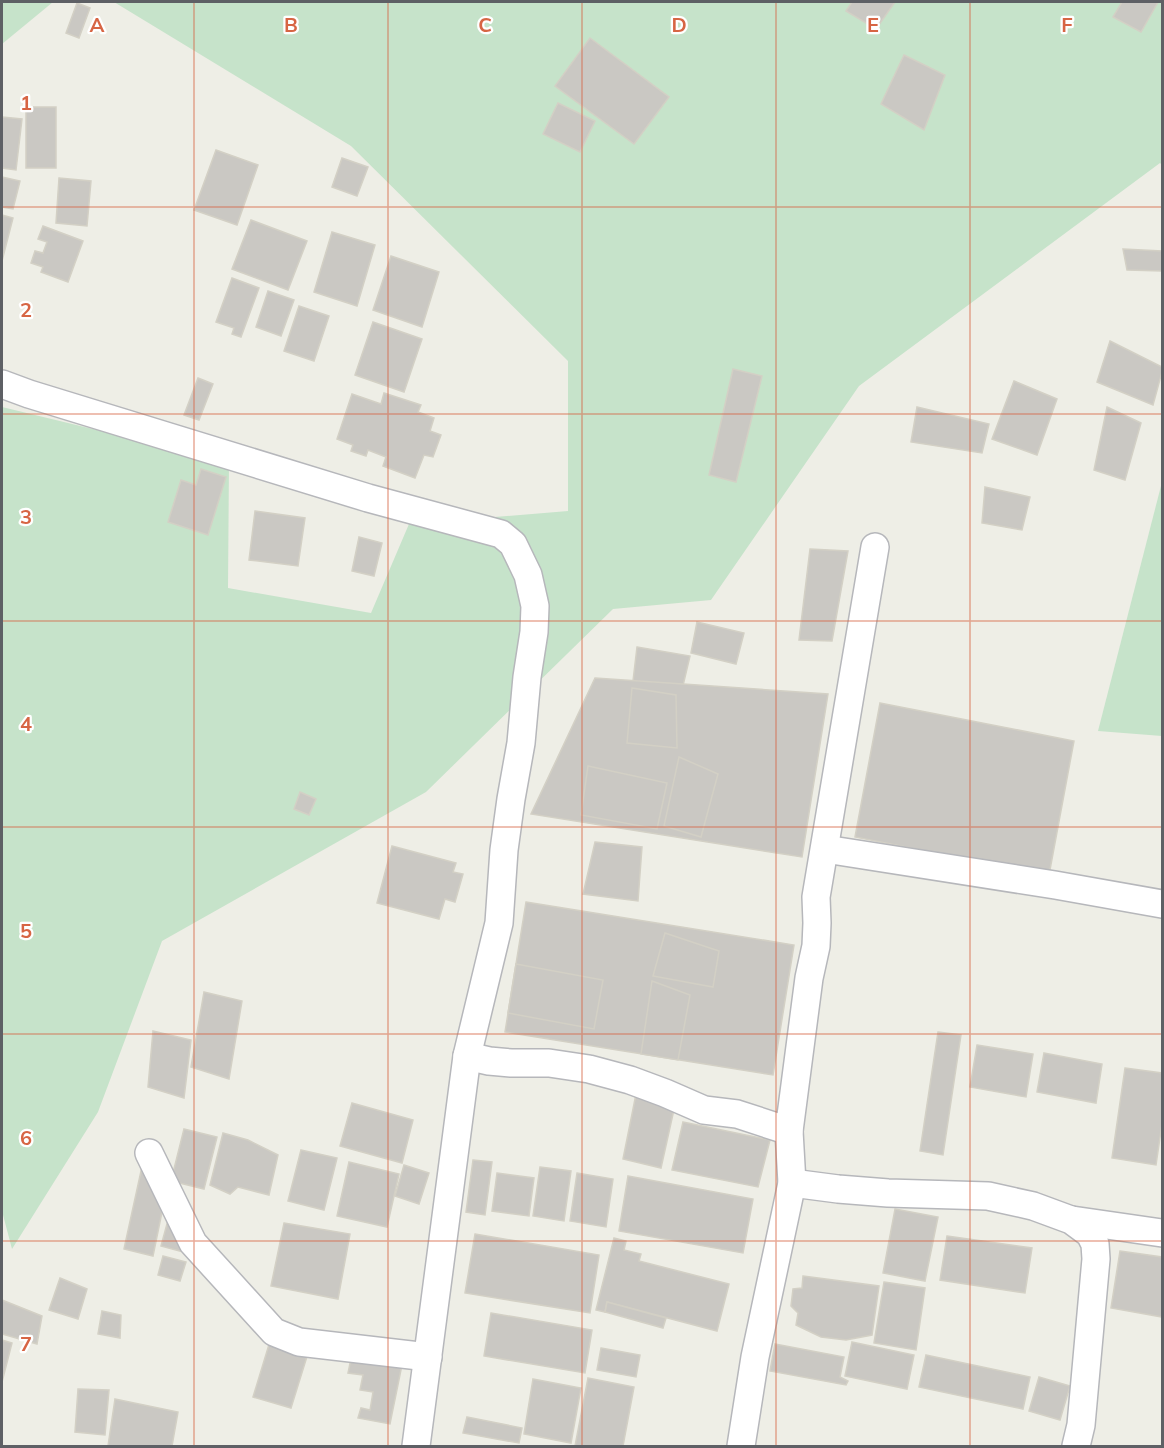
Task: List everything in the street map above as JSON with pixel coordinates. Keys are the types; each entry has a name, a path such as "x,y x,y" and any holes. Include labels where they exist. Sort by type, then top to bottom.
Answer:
{"street":[{"path":"2,384 368,498 501,534 513,544 528,575 535,606 534,632 527,677 522,743 504,850 499,923 467,1056 416,1446"},
{"path":"741,1446 755,1357 792,1183 789,1131 809,978 816,946 816,897 875,547"},
{"path":"825,849 1162,904"},
{"path":"467,1056 489,1061 549,1063 589,1069 630,1080 704,1110 737,1114 789,1131"},
{"path":"149,1153 193,1244 274,1332 299,1342 428,1357"},
{"path":"792,1183 888,1193 987,1196 1033,1206 1071,1220 1162,1233"},
{"path":"1071,1220 1090,1234 1095,1244 1096,1259 1081,1425 1076,1446"}],"green space":[{"path":"2,2 53,2 2,44"},
{"path":"114,2 1162,2 1162,165 1160,163 859,386 711,600 613,609 426,792 162,941 98,1112 12,1249 2,1211 2,407 229,462 228,588 371,613 409,524 568,511 568,361 351,146"},
{"path":"1162,482 1162,736 1098,731"}],"building":[{"path":"852,2 895,2 876,29 846,11"},
{"path":"1122,2 1158,2 1141,32 1113,17"},
{"path":"77,3 90,8 79,38 66,33"},
{"path":"590,38 669,97 634,144 555,86"},
{"path":"904,55 945,75 924,130 881,104"},
{"path":"558,103 595,121 580,152 543,134"},
{"path":"26,107 56,107 56,168 26,168"},
{"path":"2,117 22,119 16,170 2,168"},
{"path":"216,150 258,165 237,225 194,210"},
{"path":"342,158 368,167 357,196 332,187"},
{"path":"2,177 20,181 13,209 2,207"},
{"path":"59,178 91,181 87,226 56,223"},
{"path":"2,215 13,218 2,261"},
{"path":"251,220 307,241 288,290 232,269"},
{"path":"43,226 83,241 68,282 41,272 43,267 31,263 35,251 43,253 47,242 38,239"},
{"path":"332,232 375,245 357,306 314,292"},
{"path":"1123,249 1162,251 1162,271 1127,270"},
{"path":"391,256 439,272 422,327 373,310"},
{"path":"232,278 259,288 241,337 232,334 234,328 216,322"},
{"path":"268,291 294,300 281,336 256,327"},
{"path":"299,306 329,316 314,361 284,351"},
{"path":"373,322 422,339 404,392 355,375"},
{"path":"1110,341 1162,367 1153,405 1097,382"},
{"path":"733,369 762,376 736,482 709,475"},
{"path":"198,378 213,384 199,420 184,415"},
{"path":"1014,381 1057,399 1037,455 992,439"},
{"path":"384,393 421,405 418,412 434,418 430,431 441,435 433,457 424,455 415,478 383,466 386,457 368,450 366,456 351,451 353,445 337,439 352,394 381,404"},
{"path":"917,407 989,424 982,453 911,442"},
{"path":"1107,407 1141,423 1125,480 1094,470"},
{"path":"201,469 226,477 208,535 168,522 181,480 196,485"},
{"path":"985,487 1030,497 1022,530 982,523"},
{"path":"255,511 305,518 298,566 249,560"},
{"path":"359,537 382,543 374,576 352,571"},
{"path":"810,549 848,551 832,641 799,640"},
{"path":"697,622 744,633 736,664 691,653"},
{"path":"637,647 690,656 682,690 633,681"},
{"path":"595,678 828,694 802,857 531,814"},
{"path":"632,688 676,695 677,748 627,743"},
{"path":"880,703 1074,741 1049,875 855,837"},
{"path":"679,757 718,774 701,837 664,826"},
{"path":"588,766 667,783 657,829 581,815"},
{"path":"300,792 316,799 309,815 294,809"},
{"path":"595,842 642,847 638,901 583,894"},
{"path":"392,846 456,863 453,872 463,874 455,902 445,899 439,919 377,903"},
{"path":"526,902 794,945 773,1075 505,1032"},
{"path":"665,933 719,951 713,987 653,976"},
{"path":"516,964 603,980 594,1029 508,1013"},
{"path":"652,981 690,995 678,1060 641,1054"},
{"path":"204,992 242,1001 229,1079 191,1067"},
{"path":"153,1031 191,1040 184,1098 148,1087"},
{"path":"938,1032 961,1035 943,1155 920,1151"},
{"path":"977,1045 1033,1054 1026,1097 970,1087"},
{"path":"1044,1053 1102,1064 1096,1103 1037,1092"},
{"path":"1125,1068 1162,1073 1162,1124 1156,1165 1112,1158"},
{"path":"636,1094 675,1105 661,1168 623,1159"},
{"path":"352,1103 413,1120 402,1163 340,1146"},
{"path":"683,1122 770,1140 758,1187 672,1170"},
{"path":"184,1129 217,1137 204,1189 171,1181"},
{"path":"223,1133 248,1140 278,1155 269,1195 238,1187 230,1194 210,1185"},
{"path":"301,1150 337,1158 324,1210 288,1201"},
{"path":"473,1160 492,1162 485,1215 466,1212"},
{"path":"143,1162 171,1168 153,1256 124,1249"},
{"path":"349,1162 399,1174 387,1227 337,1216"},
{"path":"404,1165 429,1173 419,1204 395,1196"},
{"path":"540,1167 571,1171 564,1221 533,1216"},
{"path":"497,1173 534,1178 529,1216 492,1211"},
{"path":"577,1173 613,1179 606,1227 570,1221"},
{"path":"628,1176 753,1199 743,1253 619,1231"},
{"path":"171,1209 183,1252 161,1246"},
{"path":"895,1209 938,1217 925,1281 883,1273"},
{"path":"284,1223 350,1234 338,1299 271,1286"},
{"path":"475,1234 599,1255 590,1313 465,1293"},
{"path":"947,1236 1032,1248 1025,1293 940,1280"},
{"path":"614,1238 626,1241 624,1250 641,1254 639,1261 729,1284 717,1331 607,1302 605,1312 596,1310"},
{"path":"1120,1251 1162,1257 1162,1317 1111,1308"},
{"path":"163,1256 186,1262 180,1281 158,1275"},
{"path":"803,1276 879,1286 872,1335 846,1340 821,1337 796,1325 798,1313 791,1306 793,1289 802,1288"},
{"path":"60,1278 87,1289 78,1319 49,1310"},
{"path":"884,1282 925,1288 916,1350 874,1343"},
{"path":"2,1300 42,1316 37,1344 2,1334"},
{"path":"607,1302 666,1318 663,1328 605,1312"},
{"path":"102,1311 121,1315 120,1338 98,1334"},
{"path":"491,1313 592,1330 585,1373 484,1356"},
{"path":"271,1338 309,1350 291,1408 253,1397"},
{"path":"2,1340 12,1343 2,1382"},
{"path":"852,1342 914,1355 907,1389 845,1376"},
{"path":"775,1344 844,1357 840,1377 848,1381 846,1385 770,1371"},
{"path":"601,1348 640,1355 636,1377 597,1370"},
{"path":"353,1349 403,1360 390,1424 358,1418 361,1408 370,1410 373,1392 360,1390 363,1375 348,1373"},
{"path":"926,1355 1030,1377 1023,1409 919,1387"},
{"path":"1039,1377 1070,1386 1060,1420 1029,1411"},
{"path":"588,1378 634,1387 623,1446 575,1446"},
{"path":"533,1379 581,1388 571,1443 524,1434"},
{"path":"78,1389 109,1390 105,1435 75,1432"},
{"path":"115,1399 178,1412 172,1446 108,1446"},
{"path":"467,1417 522,1428 519,1443 463,1433"}]}
